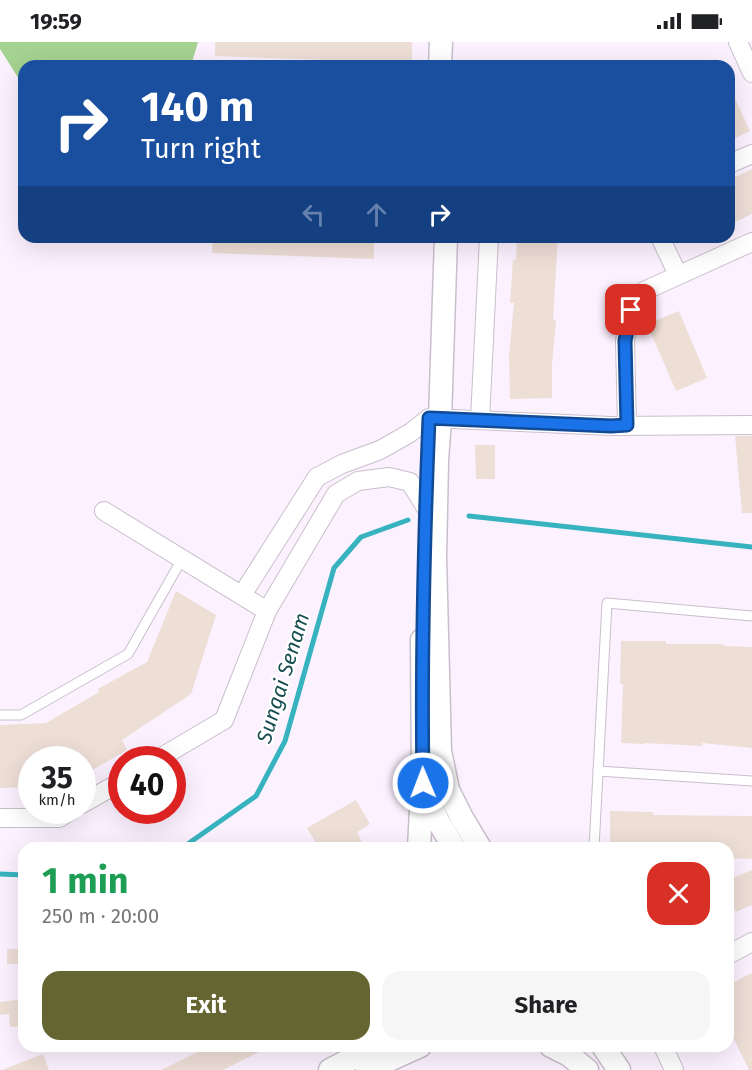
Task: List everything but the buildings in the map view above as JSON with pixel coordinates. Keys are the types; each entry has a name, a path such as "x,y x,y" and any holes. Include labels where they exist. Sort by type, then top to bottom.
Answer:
{"street":[{"path":"440,60 441,42"},
{"path":"453,60 454,42"},
{"path":"738,42 752,73"},
{"path":"735,161 752,154"},
{"path":"435,243 437,461 435,557 440,751 452,820 465,842"},
{"path":"419,842 423,783 421,694 426,508 435,418 447,243"},
{"path":"480,420 489,243"},
{"path":"663,243 678,275"},
{"path":"627,425 625,341 631,310 644,291 678,275 750,248"},
{"path":"242,596 316,477 342,464 380,450 435,418 611,426 752,425"},
{"path":"180,746 224,720 267,611 336,494 358,481 389,477 410,482 426,508"},
{"path":"104,511 267,611"},
{"path":"423,783 437,819 450,842"},
{"path":"448,788 476,842"},
{"path":"0,818 18,818"},
{"path":"734,952 752,942"},
{"path":"330,1070 396,1052"},
{"path":"563,1052 587,1070"},
{"path":"576,1052 587,1070"},
{"path":"606,1052 619,1070"},
{"path":"666,1052 674,1070"}],"lane":[{"path":"0,715 21,715 128,654 183,559"},
{"path":"594,842 607,603 752,616"},
{"path":"598,771 752,781"}],"green space":[{"path":"0,42 198,42 193,60 18,60 18,78 0,49"}],"waterway":[{"name":"Sungai Senam","path":"469,516 752,547"},
{"name":"Sungai Senam","path":"191,842 256,796 285,741 334,568 361,537 408,520"},
{"name":"Sungai Senam","path":"0,874 18,875"}],"route":[{"path":"423,783 421,694 429,418 627,425 625,341 631,310"}]}
